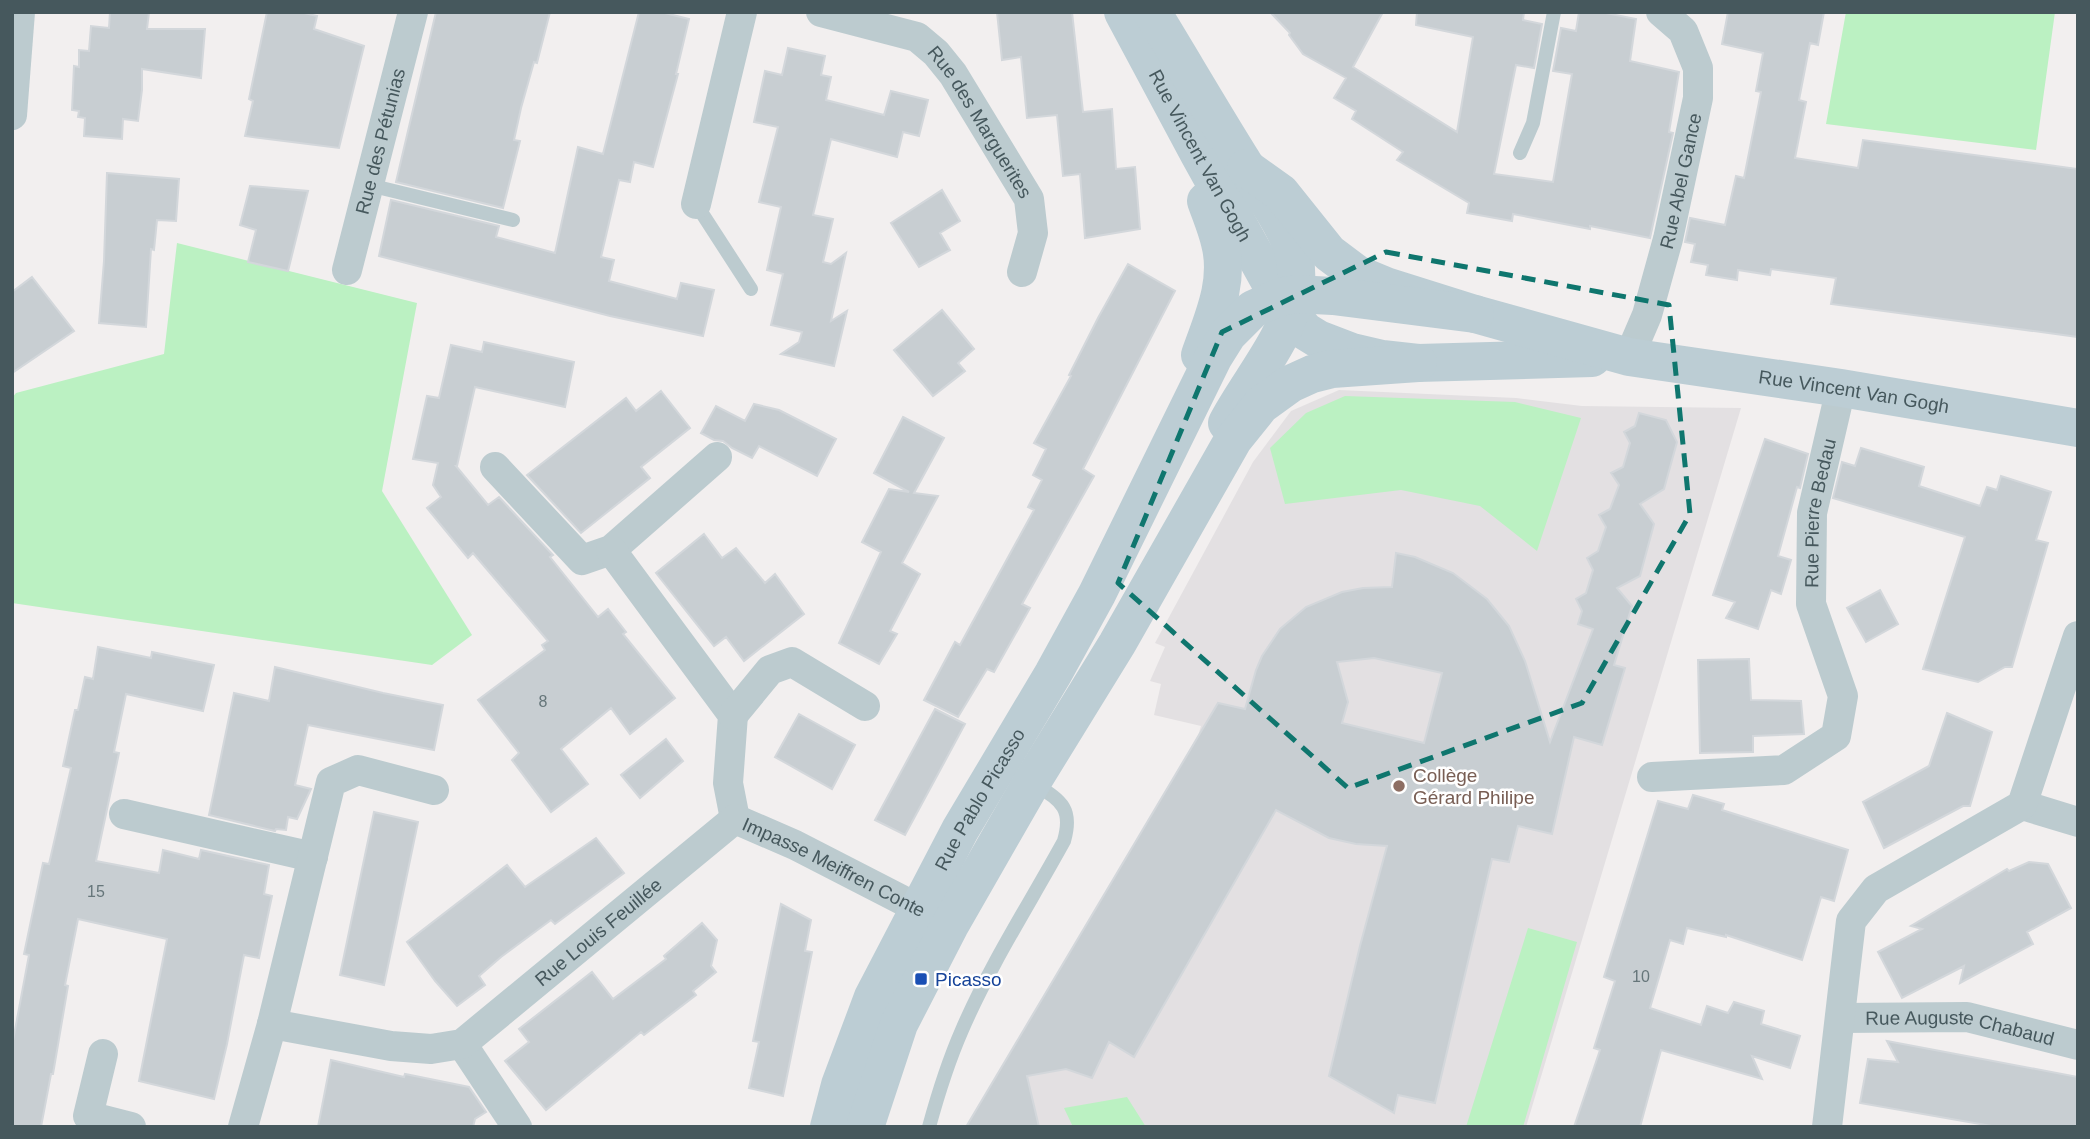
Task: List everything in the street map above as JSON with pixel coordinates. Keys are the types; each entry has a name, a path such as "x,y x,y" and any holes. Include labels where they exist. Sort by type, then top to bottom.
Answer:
{"street":[{"path":"12,115 20,12"},
{"path":"696,204 742,12"},
{"name":"Rue des Marguerites","path":"821,12 918,37 953,74 1029,199 1033,233 1021,272"},
{"name":"Rue Vincent Van Gogh","path":"1123,12 1173,106 1305,331 1318,339 1382,359 1418,363 1629,357"},
{"name":"Rue Vincent Van Gogh","path":"1152,12 1271,207 1291,245 1296,264 1288,302"},
{"name":"Rue Abel Gance","path":"1629,357 1647,315 1668,239 1698,98 1698,68 1683,31 1661,12"},
{"name":"Rue des Pétunias","path":"347,270 410,13"},
{"name":"Rue Pablo Picasso","path":"1152,482 1222,291 1223,264 1220,244 1173,106"},
{"name":"Rue Vincent Van Gogh","path":"1246,168 1281,193 1329,253 1357,274 1475,314 1629,357 1841,388 2078,428"},
{"name":"Rue Vincent Van Gogh","path":"1288,302 1333,296 1475,314"},
{"name":"Rue Pablo Picasso","path":"866,1127 960,830 1053,674 1097,594 1213,358 1228,334 1254,309 1288,302 1278,339 1240,399 1217,444 1197,500"},
{"name":"Rue Pablo Picasso","path":"829,1127 840,1085 873,997 1032,782 1118,644 1233,440 1261,405 1290,384 1312,374 1332,369 1418,363"},
{"name":"Rue Pierre Bedau","path":"1652,777 1784,770 1836,736 1843,696 1811,604 1812,513 1841,388"},
{"path":"495,467 582,560 611,550 717,457"},
{"path":"611,550 733,715 770,670 792,662 865,706"},
{"path":"1827,1127 1851,921 1876,889 2022,805 2078,636"},
{"name":"Impasse Meiffren Conte","path":"733,715 728,783 735,819 796,845 934,916"},
{"path":"243,1127 272,1024 331,782 358,769 434,790"},
{"path":"2022,805 2078,822"},
{"path":"124,814 313,857"},
{"name":"Rue Louis Feuillée","path":"461,1044 735,819"},
{"name":"Rue Auguste Chabaud","path":"1840,1018 1967,1017 2078,1045"},
{"path":"272,1024 391,1046 431,1049 461,1044 517,1127"},
{"path":"103,1054 88,1116 131,1127"}],"lane":[{"path":"1520,153 1533,122 1554,12"},
{"path":"369,185 513,220"},
{"path":"696,204 751,289"},
{"path":"929,1127 940,1086 962,1029 991,971 1065,841 1067,813 1062,803 1032,782"}],"highlighted area":[{"path":"1386,252 1669,305 1690,514 1582,703 1348,788 1118,583 1222,332"}],"shaded area":[{"name":"Collège Gérard Philipe","path":"1339,390 1516,398 1582,406 1741,408 1526,1127 983,1127 992,1083 1198,736 1201,726 1154,715 1161,684 1150,681 1165,647 1155,643 1253,462 1291,411"}],"green space":[{"path":"1846,12 2055,12 2036,150 1826,124"},
{"path":"177,243 417,303 382,491 472,635 432,665 12,603 12,398 16,393 164,354"},
{"path":"1345,396 1515,402 1581,418 1537,551 1480,506 1401,490 1285,504 1270,448 1306,413"},
{"path":"1528,928 1577,942 1523,1127 1466,1127"},
{"path":"1127,1097 1146,1127 1073,1127 1064,1108"}],"building":[{"path":"110,12 149,12 147,29 205,29 201,78 142,69 138,121 123,119 122,139 84,136 85,118 78,117 79,111 72,110 74,66 79,67 79,50 89,51 91,26 109,28"},
{"path":"267,12 300,12 317,16 314,29 364,46 339,148 245,136 253,101 249,99"},
{"path":"436,12 550,12 537,63 534,62 521,108 514,140 520,141 503,208 396,182"},
{"path":"639,12 661,12 689,19 678,74 653,167 634,162 630,182 619,180 601,257 614,260 609,281 677,299 681,283 714,290 703,336 610,316 379,256 391,200 499,226 496,237 555,253 578,147 603,154"},
{"path":"997,12 1072,12 1083,112 1112,109 1116,169 1135,167 1140,229 1085,238 1080,174 1063,176 1057,115 1027,118 1021,57 1002,60"},
{"path":"1270,12 1383,12 1353,67 1457,132 1473,37 1416,25 1417,12 1524,12 1523,20 1542,24 1534,68 1516,65 1494,174 1553,182 1572,74 1553,71 1561,28 1576,31 1579,12 1601,12 1636,19 1630,61 1679,72 1669,132 1673,133 1650,238 1513,214 1512,221 1467,213 1469,203 1397,160 1403,152 1352,119 1356,111 1334,98 1346,78 1303,54 1290,33"},
{"path":"1728,12 1824,12 1818,45 1810,43 1799,100 1806,102 1795,158 1858,168 1863,140 2078,169 2078,337 1831,304 1836,278 1771,269 1770,275 1738,270 1737,280 1706,275 1708,265 1691,262 1695,244 1685,242 1690,218 1725,225 1736,176 1744,178 1761,92 1756,91 1763,53 1722,44"},
{"path":"788,48 825,56 821,75 831,77 826,100 884,115 891,91 928,100 919,136 903,132 897,157 831,139 813,215 833,219 823,262 831,264 846,253 831,321 847,311 834,366 781,354 799,342 802,332 771,325 783,274 767,270 781,207 759,202 778,127 754,122 765,71 782,75"},
{"path":"107,173 179,179 176,221 157,220 154,250 151,249 146,327 99,323"},
{"path":"250,186 308,191 288,271 248,262 256,230 240,225"},
{"path":"942,190 960,221 940,233 950,250 919,267 891,223"},
{"path":"1128,264 1175,291 1083,469 1094,476 1022,604 1030,608 994,672 987,669 958,717 924,700 955,642 960,645 1034,510 1028,507 1042,480 1033,475 1046,449 1034,443"},
{"path":"32,277 74,331 12,373 12,292"},
{"path":"942,310 974,349 958,363 965,371 933,396 894,350"},
{"path":"484,342 574,362 565,407 475,387 456,466 488,505 499,497 553,555 550,557 598,617 608,609 626,632 623,634 675,698 630,734 611,708 561,749 588,784 551,812 512,760 519,753 478,700 545,650 542,645 548,641 473,553 468,558 427,508 441,497 433,485 438,463 413,459 427,396 439,398 451,345 482,352"},
{"path":"661,391 690,428 641,467 650,478 581,533 527,475 626,398 636,411"},
{"path":"754,404 779,410 836,439 817,476 759,446 752,458 723,441 714,440 701,433 716,406 745,421"},
{"path":"1639,413 1666,420 1677,442 1664,489 1640,504 1654,524 1640,576 1617,588 1632,606 1614,665 1625,668 1602,745 1574,737 1552,834 1518,826 1509,862 1492,859 1435,1103 1398,1095 1394,1113 1329,1076 1387,846 1356,844 1329,838 1276,810 1134,1057 1109,1042 1092,1078 1066,1069 1027,1076 1039,1127 966,1127 1218,703 1245,709 1262,656 1280,629 1306,607 1342,592 1392,587 1396,553 1415,557 1453,573 1487,599 1509,626 1525,661 1550,742 1593,629 1578,624 1582,611 1576,599 1586,593 1593,570 1587,558 1598,551 1606,527 1599,515 1610,509 1619,485 1611,473 1623,467 1630,443 1624,432 1635,426","holes":["1374,658 1442,673 1424,743 1342,723 1348,702 1337,662"]},
{"path":"903,417 944,438 914,493 938,496 902,563 920,574 890,631 897,634 879,664 839,643 881,552 862,542 889,489 909,492 874,473"},
{"path":"1765,439 1808,454 1778,556 1791,560 1781,594 1771,590 1758,629 1726,618 1735,602 1713,595"},
{"path":"1861,448 1924,467 1919,486 1980,506 1987,487 1997,490 2001,476 2051,492 2036,540 2048,543 2012,667 2005,667 1978,682 1923,669 1965,537 1833,498 1842,462 1855,466"},
{"path":"704,534 722,558 736,548 765,583 775,574 804,614 744,661 726,637 714,646 656,573"},
{"path":"1880,590 1898,624 1866,642 1847,608"},
{"path":"98,647 151,658 152,652 214,665 203,711 126,694 114,752 119,753 96,861 159,873 163,850 199,859 201,850 269,865 264,894 272,896 259,958 244,955 214,1099 139,1081 167,939 78,919 65,985 68,986 53,1074 41,1127 12,1127 12,1046 29,955 24,954 43,863 49,864 71,768 63,766 75,710 78,710 85,677 93,679"},
{"path":"1749,659 1751,700 1801,701 1804,734 1753,736 1753,752 1700,753 1698,660"},
{"path":"275,667 443,705 434,750 308,725 295,785 311,789 297,819 288,817 286,830 275,831 209,815 234,693 269,701"},
{"path":"935,709 965,724 905,835 875,820"},
{"path":"1947,713 1992,732 1970,806 1963,806 1884,848 1863,802 1929,766"},
{"path":"799,714 855,745 832,789 775,757"},
{"path":"666,739 683,761 640,798 621,775"},
{"path":"1693,795 1724,804 1722,810 1848,850 1834,901 1821,897 1802,960 1726,935 1687,928 1683,944 1670,940 1650,1008 1701,1025 1707,1006 1728,1013 1734,1002 1764,1011 1761,1024 1800,1036 1790,1068 1752,1056 1762,1079 1661,1050 1640,1127 1574,1127 1600,1050 1594,1048 1615,981 1604,977 1658,801 1688,809"},
{"path":"374,812 418,822 384,985 340,975"},
{"path":"596,838 624,873 555,924 551,920 501,957 479,976 485,985 457,1006 407,942 507,865 525,887"},
{"path":"2029,862 2048,864 2071,908 2027,932 2033,944 1960,983 1964,966 1902,998 1878,952 1922,929 1911,926 2007,869 2009,871"},
{"path":"781,904 811,920 805,951 812,952 783,1096 749,1088 759,1042 753,1041"},
{"path":"702,923 717,940 711,966 716,972 693,991 696,995 644,1035 641,1032 546,1110 505,1061 529,1042 519,1029 592,972 613,999 666,959 664,956"},
{"path":"1887,1041 2078,1077 2078,1127 1997,1127 1860,1103 1868,1059 1898,1062"},
{"path":"331,1060 404,1077 405,1074 469,1087 486,1112 475,1119 473,1127 318,1127"}],"place":[{"name":"Collège Gérard Philipe","path":"1399,786"},
{"name":"Picasso","path":"921,979"}]}
